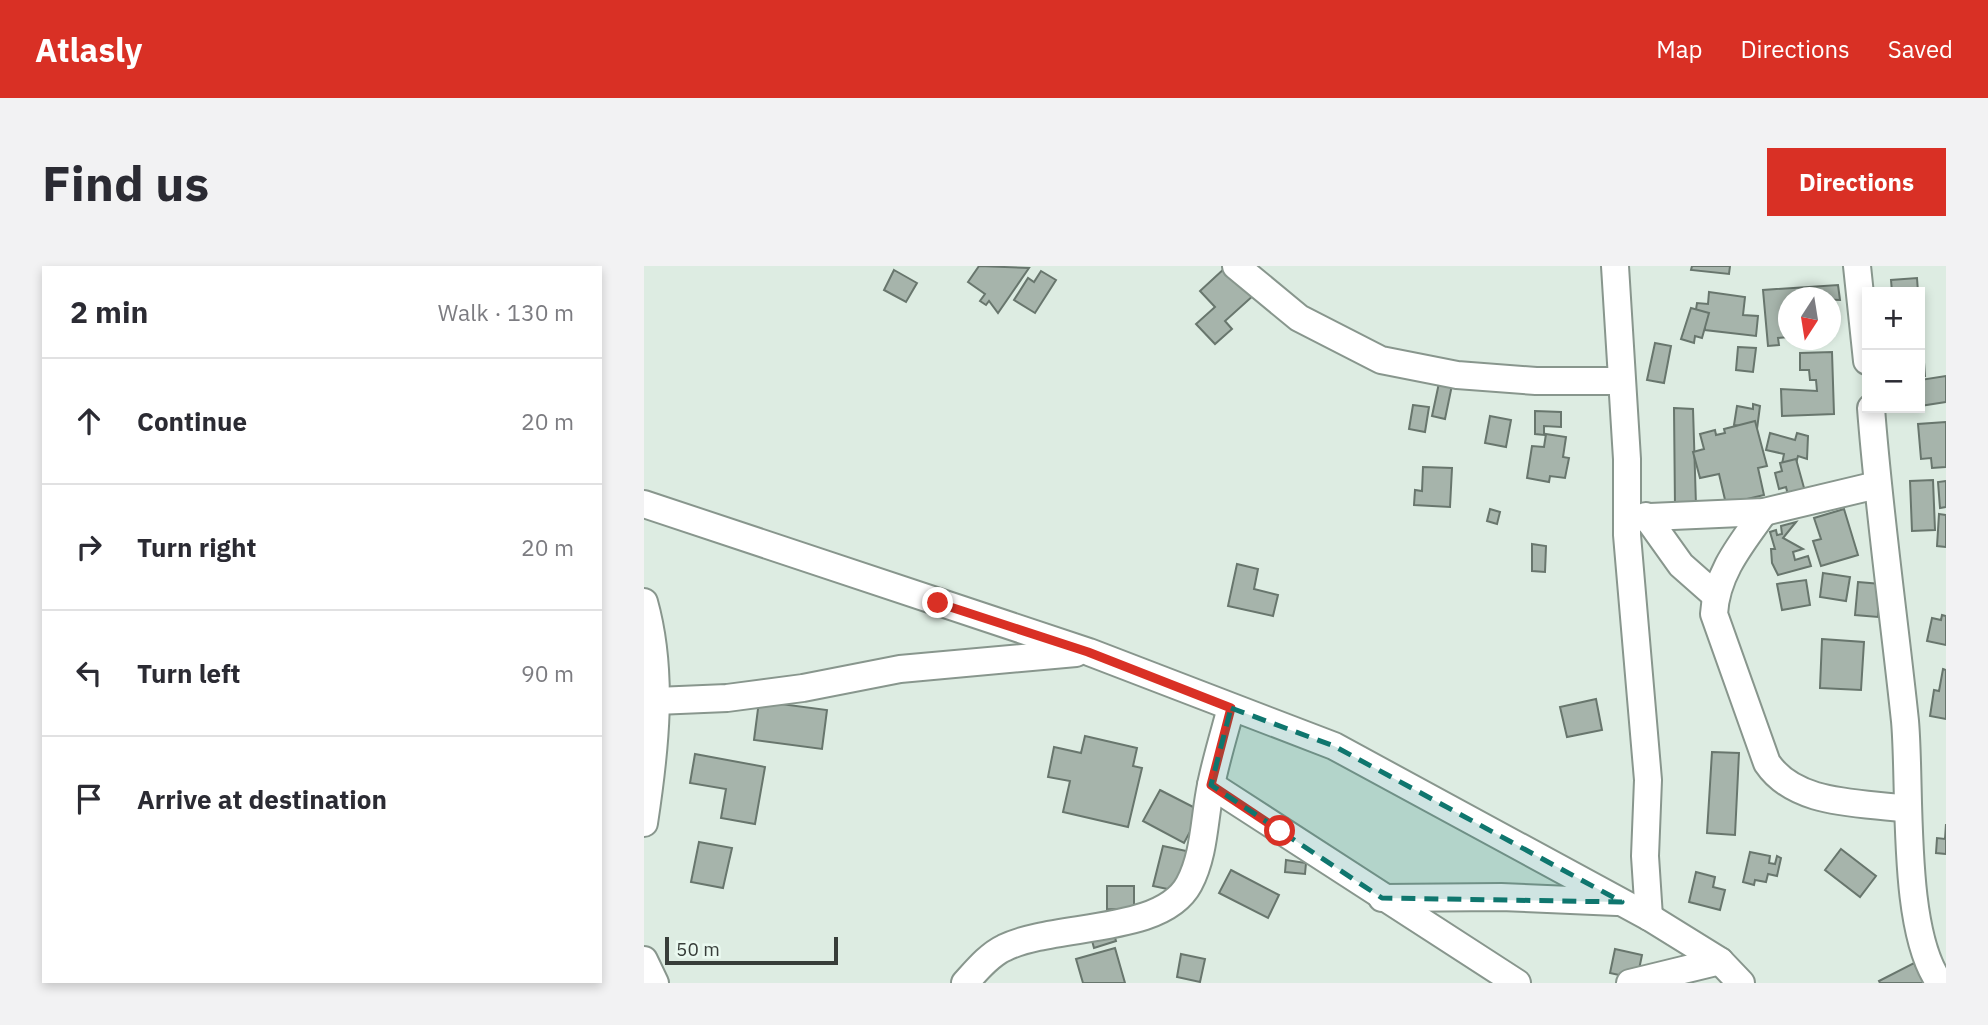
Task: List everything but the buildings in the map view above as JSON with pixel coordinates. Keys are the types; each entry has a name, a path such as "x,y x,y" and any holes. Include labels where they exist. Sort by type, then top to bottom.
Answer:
{"street":[{"path":"1236,266 1299,318 1381,360 1457,375 1536,381 1621,381"},
{"path":"1615,266 1621,381 1636,517 1648,780 1645,856 1649,916"},
{"path":"1857,266 1866,350"},
{"path":"1871,413 1877,485 1905,725 1907,808 1924,953 1940,983"},
{"path":"1636,517 1764,512 1877,485"},
{"path":"644,504 1088,652 1334,746 1649,916 1720,961 1741,983"},
{"path":"1764,512 1724,572 1715,595 1714,614 1767,763 1778,780 1794,789 1828,798 1907,808"},
{"path":"1636,517 1681,565 1715,595"},
{"path":"644,602 651,627 656,702 644,823"},
{"path":"656,702 727,698 803,688 900,668 1088,652"},
{"path":"964,983 1002,949 1033,937 1143,917 1175,903 1189,884 1199,858 1211,785 1231,708"},
{"path":"1211,785 1517,983"},
{"path":"1382,898 1501,897 1622,902"},
{"path":"644,960 655,983"},
{"path":"1630,983 1720,961"}],"highlighted area":[{"path":"1231,708 1334,746 1622,902 1382,898 1211,785"}],"route":[{"path":"938,603 1088,652 1231,708 1211,785 1280,831"}]}
